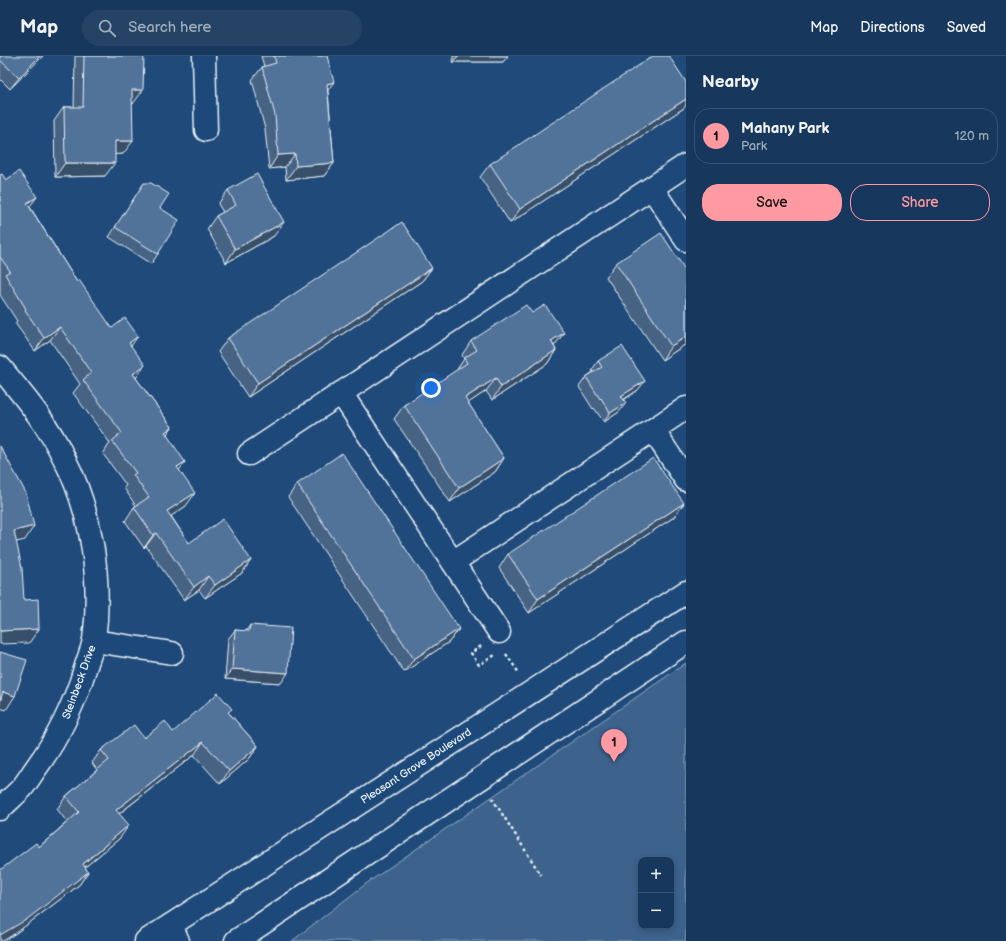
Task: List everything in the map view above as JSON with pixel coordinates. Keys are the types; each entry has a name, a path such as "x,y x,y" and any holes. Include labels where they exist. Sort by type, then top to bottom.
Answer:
{"main road":[{"path":"204,56 206,130"},
{"path":"249,454 686,165"},
{"path":"652,188 686,240"},
{"name":"Steinbeck Drive","path":"0,367 24,395 48,429 64,458 77,487 88,522 97,595 94,641 80,686 64,722 45,755 22,787 0,809"},
{"path":"341,393 453,562 500,645"},
{"path":"453,562 686,408"},
{"path":"653,430 686,480"},
{"name":"Pleasant Grove Boulevard","path":"146,941 175,933 531,692 686,592"},
{"path":"94,641 172,653"},
{"path":"236,941 686,642"}],"path":[{"path":"500,645 479,665 471,653 500,645"},
{"path":"500,645 531,692"},
{"path":"480,779 541,875"}],"shaded area":[{"path":"686,663 686,941 292,941 367,883"}],"building":[{"path":"0,56 40,56 19,78 0,60"},
{"path":"84,56 144,56 143,90 132,90 133,141 115,141 115,163 65,163 64,107 83,107"},
{"path":"274,56 327,56 334,82 327,84 334,163 296,166 295,154 278,155 275,115 262,67 276,63"},
{"path":"653,56 669,56 686,82 686,99 520,209 490,164"},
{"path":"19,171 37,197 27,203 77,282 79,280 112,328 125,318 138,336 129,343 145,365 133,374 172,427 165,432 185,462 177,467 195,493 167,511 189,543 223,519 251,560 215,585 208,576 194,587 156,533 153,535 134,507 149,497 133,475 136,473 112,441 122,433 83,380 91,373 60,327 44,338 25,310 26,309 5,274 10,271 0,257 0,175 2,174 6,180"},
{"path":"257,174 284,222 235,249 216,216 236,205 228,190"},
{"path":"144,183 151,183 169,194 160,208 179,220 158,254 115,227"},
{"path":"402,222 432,268 258,383 228,338"},
{"path":"661,233 686,271 686,337 671,346 616,263"},
{"path":"526,305 532,313 545,305 564,333 551,341 556,350 501,387 496,378 465,398 504,458 459,488 404,405 467,363 464,358 477,350 471,341"},
{"path":"622,346 645,381 621,396 626,403 610,413 586,377 602,367 598,361"},
{"path":"0,446 26,493 34,526 14,531 22,568 24,600 38,599 39,629 0,631"},
{"path":"342,453 459,629 414,659 297,484"},
{"path":"653,458 684,503 538,599 508,554"},
{"path":"250,625 291,628 288,673 232,669 235,630 249,631"},
{"path":"0,652 27,660 15,696 3,692 0,702"},
{"path":"218,693 232,709 228,712 258,746 229,771 203,742 116,810 129,825 83,864 88,872 26,920 0,935 0,870 36,843 39,847 79,812 66,796 109,760 101,750 134,725 144,738 165,721 173,732"}],"place":[{"name":"Mahany Park","path":"614,762"}]}
